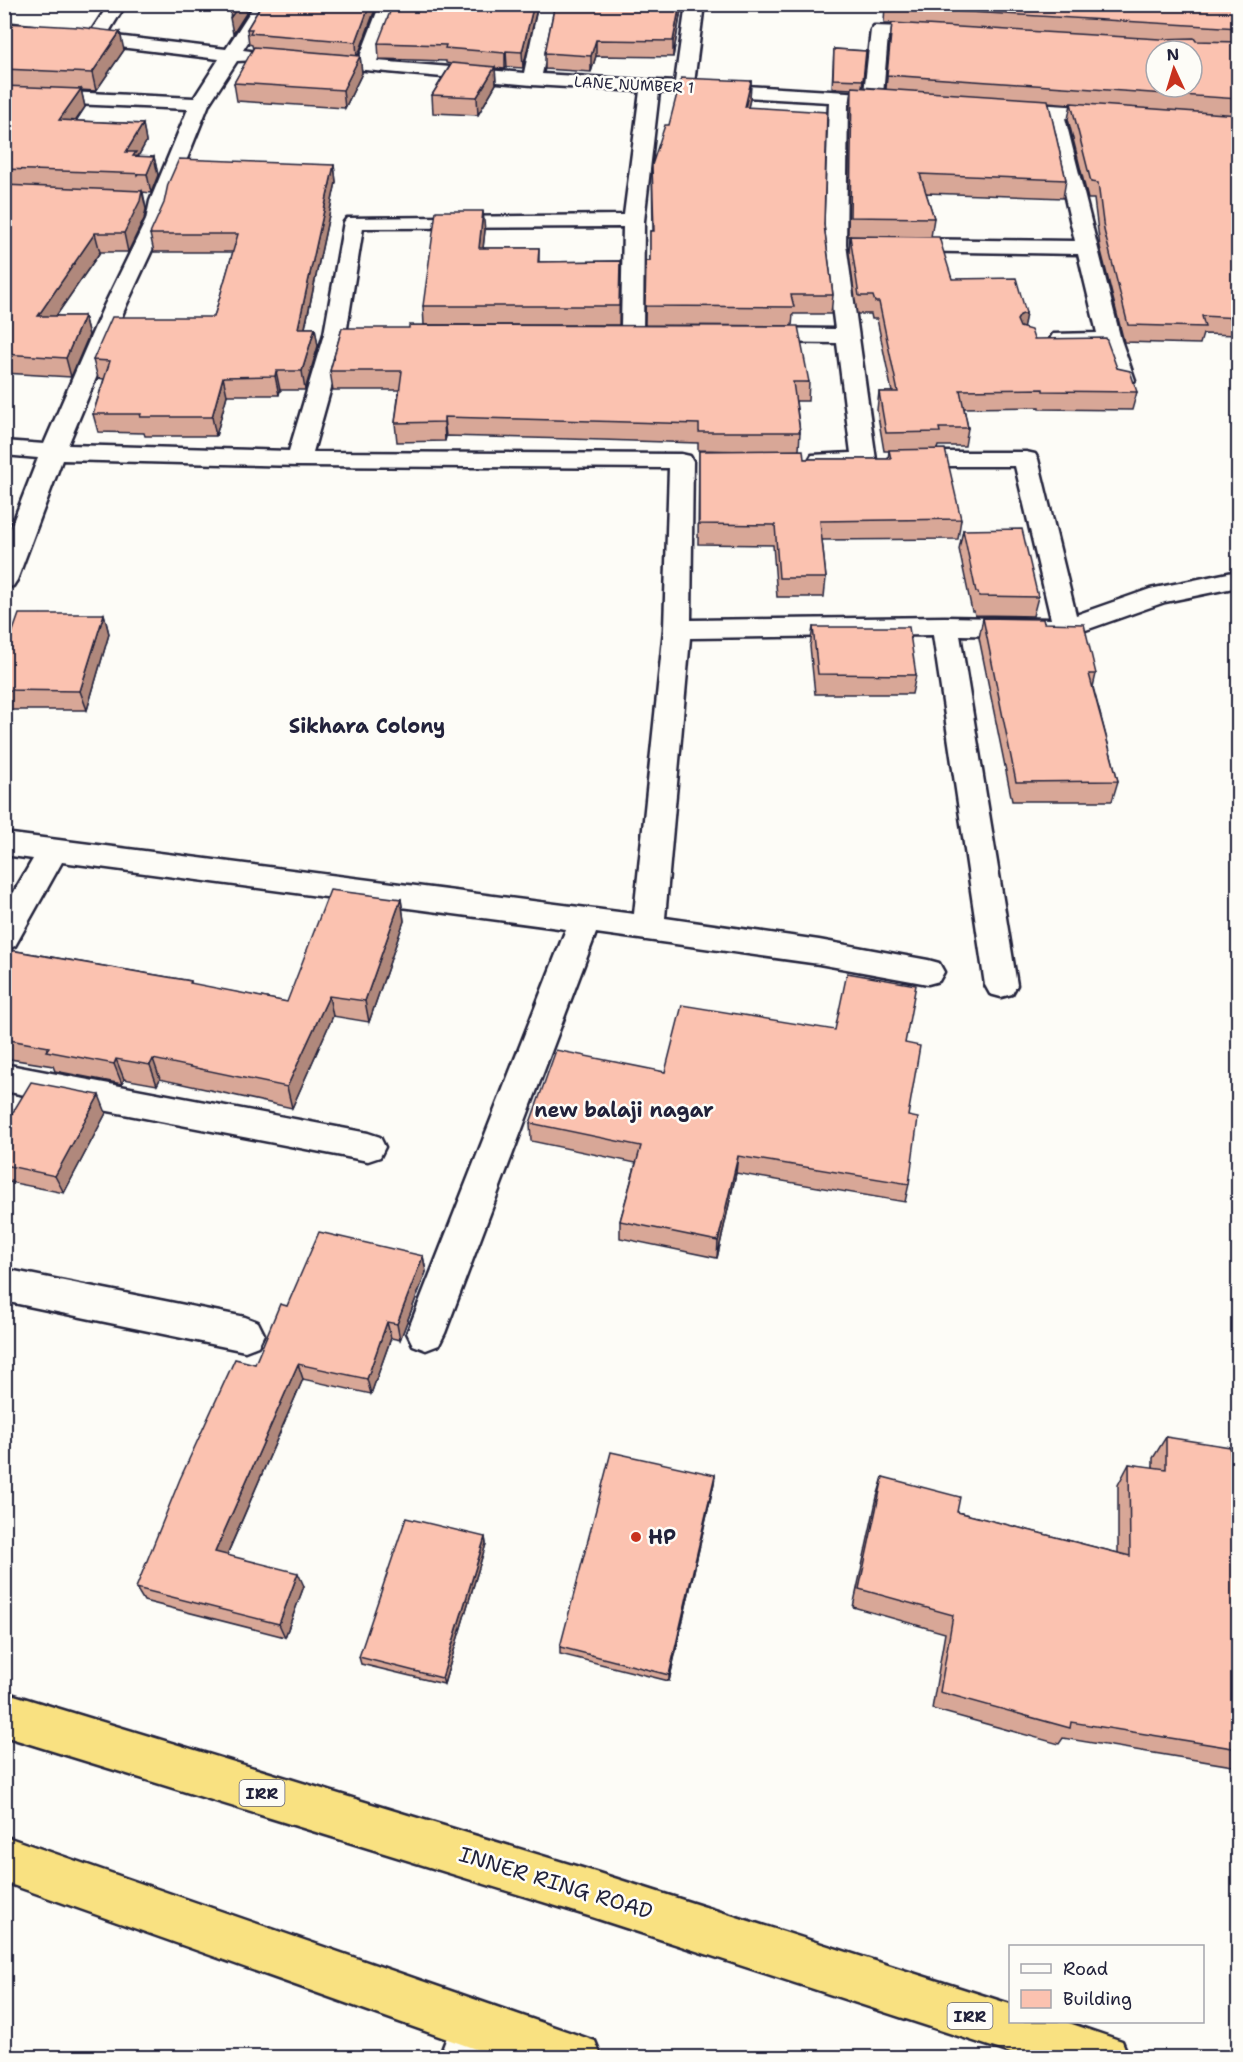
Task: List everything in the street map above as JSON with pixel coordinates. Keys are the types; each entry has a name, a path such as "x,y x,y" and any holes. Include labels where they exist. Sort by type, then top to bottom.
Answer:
{"highway":[{"name":"INNER RING ROAD","path":"4,1714 592,1894 836,1974 1105,2058"},
{"path":"4,1859 469,2041 578,2058"}],"street":[{"path":"94,39 118,4"},
{"path":"4,580 53,452 115,306 156,220 160,201 200,104 264,4"},
{"path":"366,64 389,4"},
{"path":"532,79 548,4"},
{"path":"684,87 695,4"},
{"path":"4,28 264,57"},
{"path":"873,99 880,30 951,34"},
{"name":"LANE NUMBER 1","path":"298,60 532,79 918,102"},
{"path":"632,334 634,221 650,86"},
{"path":"4,95 200,104"},
{"path":"839,96 835,244 864,460"},
{"path":"986,107 1134,117"},
{"path":"1054,111 1110,340 1123,380"},
{"path":"136,200 160,201"},
{"path":"299,459 335,334 354,222 634,221"},
{"path":"835,244 1087,248"},
{"path":"335,334 359,334"},
{"path":"572,334 655,334"},
{"path":"734,335 848,336"},
{"path":"1036,339 1110,340"},
{"path":"4,448 53,452 299,459 692,460 648,928"},
{"path":"795,460 1026,459 1066,628"},
{"path":"677,629 945,626 1066,628 1159,595 1239,579"},
{"path":"945,626 1002,985"},
{"path":"4,844 648,928 819,952 928,972"},
{"path":"4,938 53,851"},
{"path":"426,1333 585,920"},
{"path":"4,1077 368,1147"},
{"path":"4,1285 245,1334"}],"building":[{"path":"232,4 240,4 230,18"},
{"path":"262,4 370,4 356,42 250,33 252,29 247,29"},
{"path":"393,4 534,4 522,52 506,51 505,53 445,48 446,45 378,43"},
{"path":"555,4 680,4 673,41 596,40 591,56 545,53"},
{"path":"886,4 1239,4 1239,28 885,7"},
{"path":"4,23 120,32 92,73 4,69"},
{"path":"892,23 1160,39 1144,39 1144,93 887,75"},
{"path":"1204,41 1239,42 1239,99 1204,97"},
{"path":"254,47 360,56 343,90 234,83"},
{"path":"834,49 866,51 863,80 833,79"},
{"path":"452,63 495,67 477,97 432,95"},
{"path":"681,78 751,81 745,107 827,112 824,225 833,295 791,295 794,307 645,306 646,261 650,261 650,231 654,231 652,165 665,125 669,125"},
{"path":"4,86 81,89 59,120 143,124 126,152 136,152 133,156 154,157 147,174 4,169"},
{"path":"852,87 1048,100 1066,180 920,174 934,218 850,217"},
{"path":"1071,103 1239,115 1239,318 1202,316 1205,327 1128,325 1104,230 1098,183 1091,182"},
{"path":"179,159 334,165 298,328 315,328 302,371 276,371 275,376 223,377 212,417 140,417 141,414 93,414 110,361 93,360 112,317 214,317 238,234 150,234 164,203 168,184"},
{"path":"4,185 142,191 140,201 124,233 95,233 38,316 84,316 66,358 4,354"},
{"path":"436,211 483,211 479,248 539,248 538,262 620,261 619,306 423,306"},
{"path":"850,236 939,237 952,279 1016,278 1026,313 1020,315 1017,320 1020,327 1031,330 1034,339 1106,338 1117,368 1130,371 1137,392 1043,391 1043,389 960,390 968,428 939,428 940,432 886,433 879,392 898,392 879,302 875,302 873,296 859,296"},
{"path":"409,325 798,326 809,382 793,382 800,432 699,432 699,424 444,417 444,422 395,423 402,371 330,371 342,328 409,328"},
{"path":"945,449 961,519 820,521 826,578 779,578 775,525 699,524 699,451 803,450 804,459 891,459 889,450"},
{"path":"1022,529 1038,597 979,596 976,592 963,530"},
{"path":"19,614 104,614 80,691 4,690 4,648 7,648"},
{"path":"983,618 1043,619 1044,623 1084,624 1096,674 1089,674 1118,781 1016,782"},
{"path":"813,627 909,627 916,675 818,674"},
{"path":"330,890 401,899 365,1001 329,996 287,1087 153,1059 150,1065 116,1059 114,1064 46,1051 49,1047 4,1039 4,949 191,981 190,983 287,1002"},
{"path":"847,973 916,985 905,1043 920,1046 908,1116 918,1118 909,1184 738,1156 718,1241 620,1221 641,1146 530,1123 556,1050 665,1072 682,1005 835,1030"},
{"path":"31,1082 99,1095 55,1176 4,1165 4,1127"},
{"path":"319,1232 423,1256 397,1324 387,1322 367,1379 298,1364 215,1552 298,1573 279,1624 136,1588 180,1479 235,1359 255,1364 280,1304 287,1306"},
{"path":"1166,1437 1230,1447 1232,1484 1239,1485 1239,1749 1071,1722 1070,1728 940,1692 953,1615 859,1589 883,1477 960,1497 957,1512 1130,1556 1129,1464 1166,1469"},
{"path":"611,1452 715,1475 669,1675 560,1647"},
{"path":"406,1518 485,1537 442,1678 359,1657"}],"place":[{"name":"HP","path":"636,1537"}],"district":[{"name":"Sikhara Colony","path":"367,726"},
{"name":"new balaji nagar","path":"624,1110"}]}
